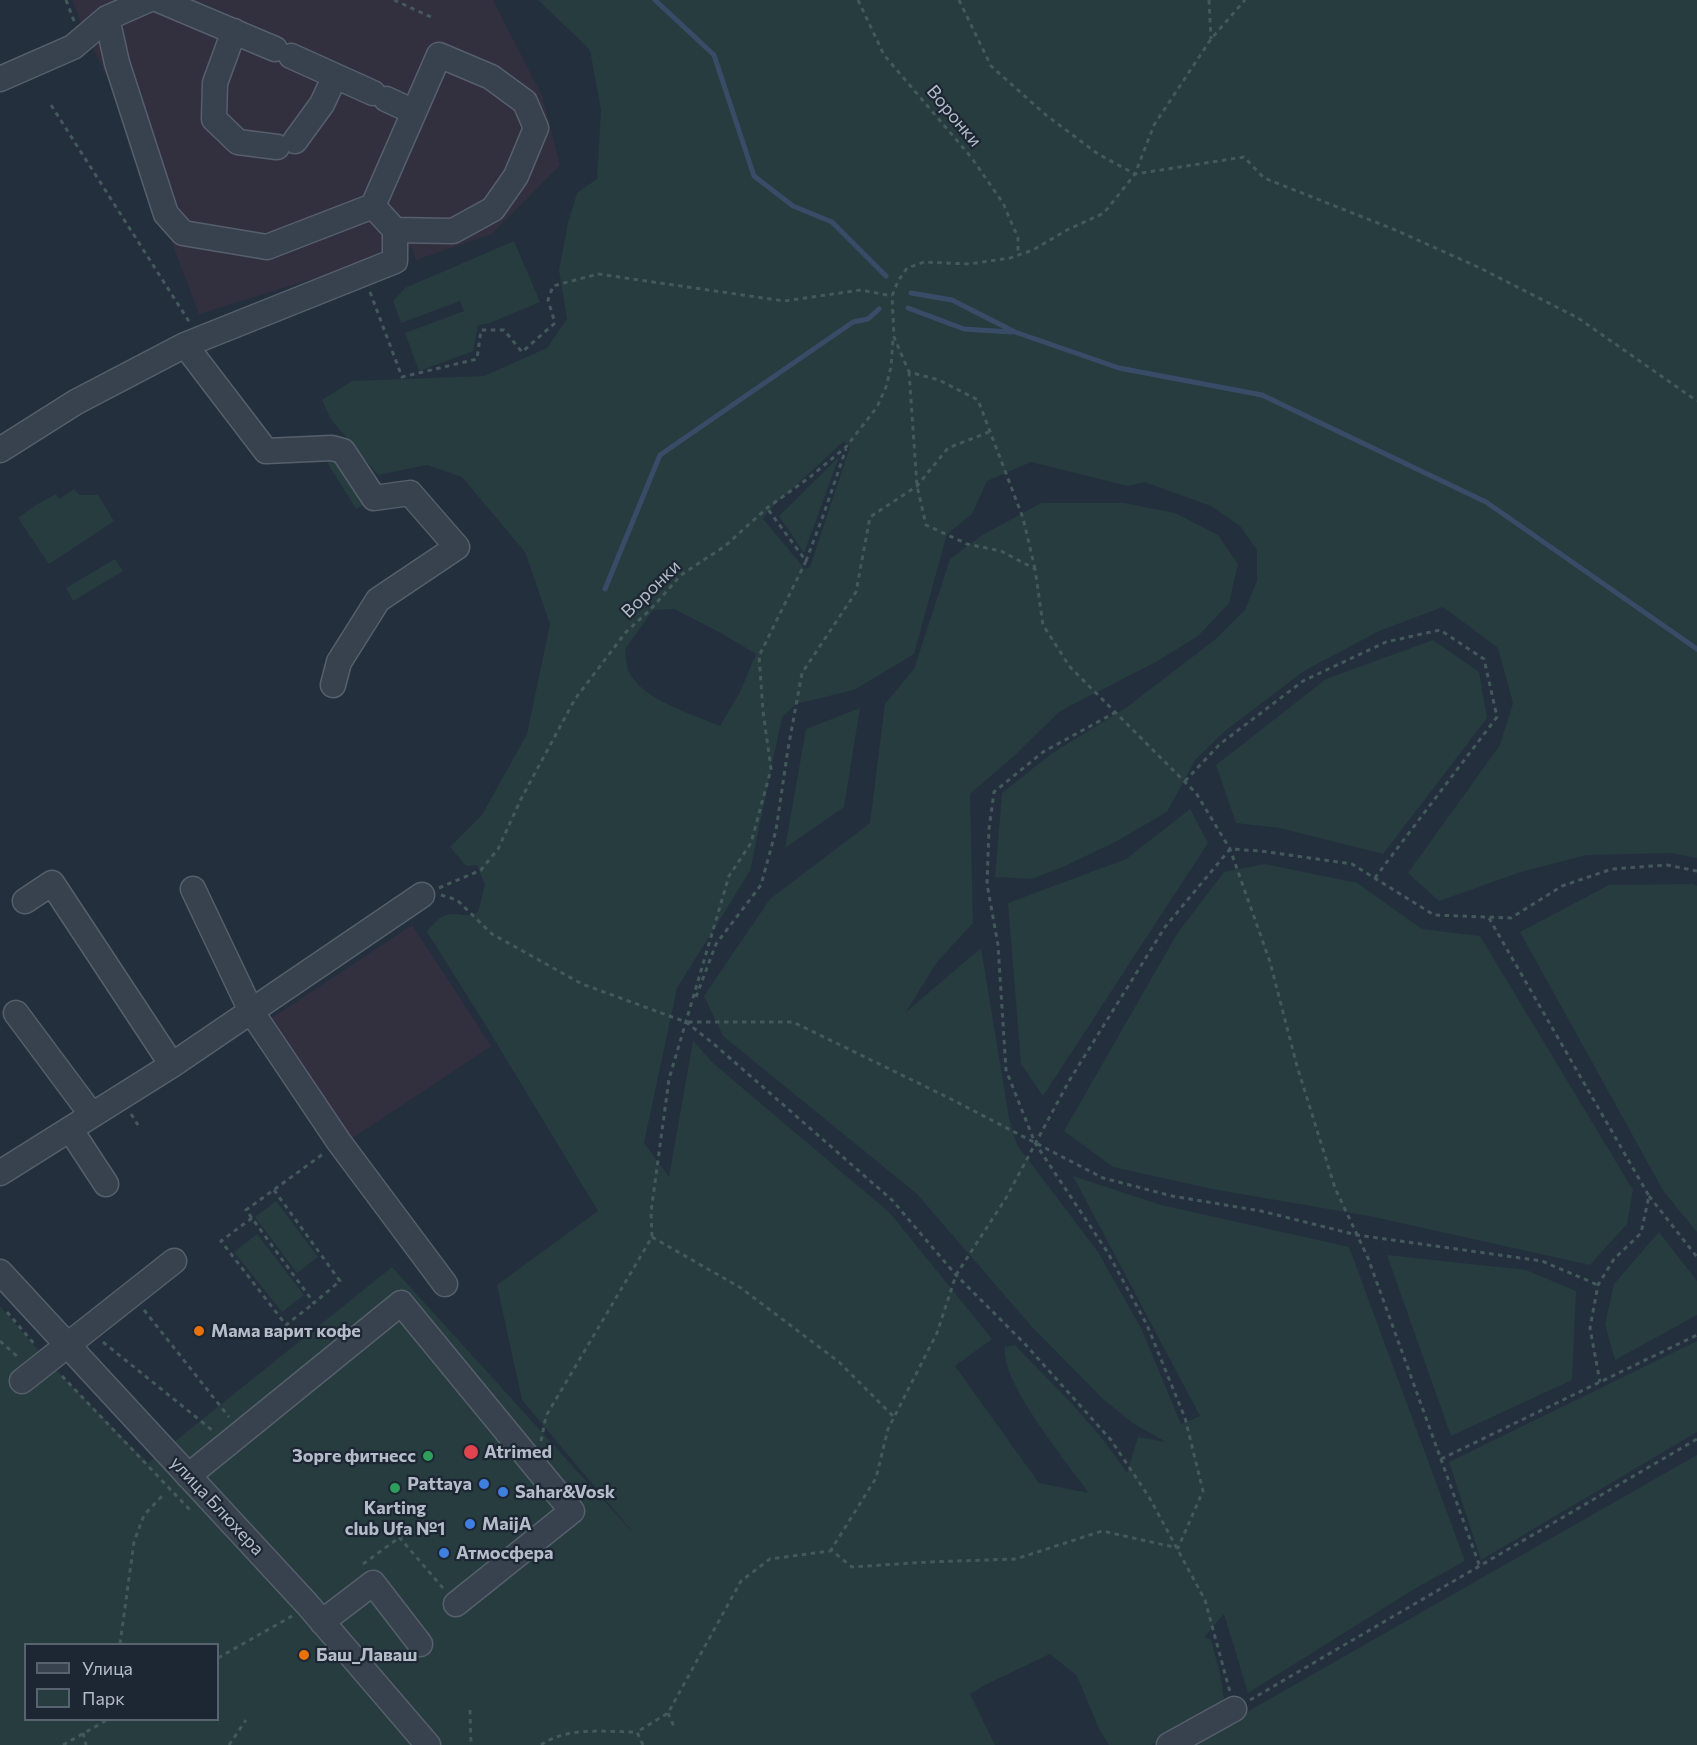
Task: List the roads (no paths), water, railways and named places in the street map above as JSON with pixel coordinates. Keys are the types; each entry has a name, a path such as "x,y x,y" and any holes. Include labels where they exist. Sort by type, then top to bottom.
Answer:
{"street":[{"path":"0,79 73,47 107,18 158,0 234,31 414,112"},
{"path":"107,18 117,63 166,214 183,233 267,247 373,206 439,55 490,77 525,102 536,128 516,176 493,209 453,231 395,230"},
{"path":"234,31 215,83 214,119 238,142 286,144 322,104 335,76"},
{"path":"0,450 76,402 193,342 395,261 395,230 373,206"},
{"path":"193,342 266,451 333,448 343,452 375,498 410,493 457,547 378,600 339,662 333,685"},
{"path":"25,901 52,883 172,1065"},
{"path":"193,889 251,1011 339,1142 445,1284"},
{"path":"0,1173 172,1065 422,895"},
{"path":"16,1014 92,1115"},
{"path":"70,1129 106,1184"},
{"path":"35,1371 174,1261"},
{"name":"улица Блюхера","path":"0,1272 322,1622 428,1745"},
{"path":"188,1476 401,1303 572,1511 456,1604"},
{"path":"322,1622 373,1583 420,1644"},
{"path":"1169,1745 1234,1709"}],"waterway":[{"path":"655,0 714,55 754,176 793,206 832,222 886,276"},
{"path":"911,293 952,300 1015,332 1119,368 1262,395 1486,502 1697,649"},
{"path":"908,308 964,329 1011,332"},
{"path":"605,589 660,455 853,322 868,319 879,309"}],"place":[{"name":"Мама варит кофе","path":"199,1331"},
{"name":"Atrimed","path":"471,1452"},
{"name":"Зорге фитнесс","path":"428,1456"},
{"name":"Pattaya","path":"484,1484"},
{"name":"Karting club Ufa №1","path":"395,1488"},
{"name":"Sahar&Vosk","path":"503,1492"},
{"name":"MaijA","path":"470,1524"},
{"name":"Атмосфера","path":"444,1553"},
{"name":"Баш_Лаваш","path":"304,1655"}]}
